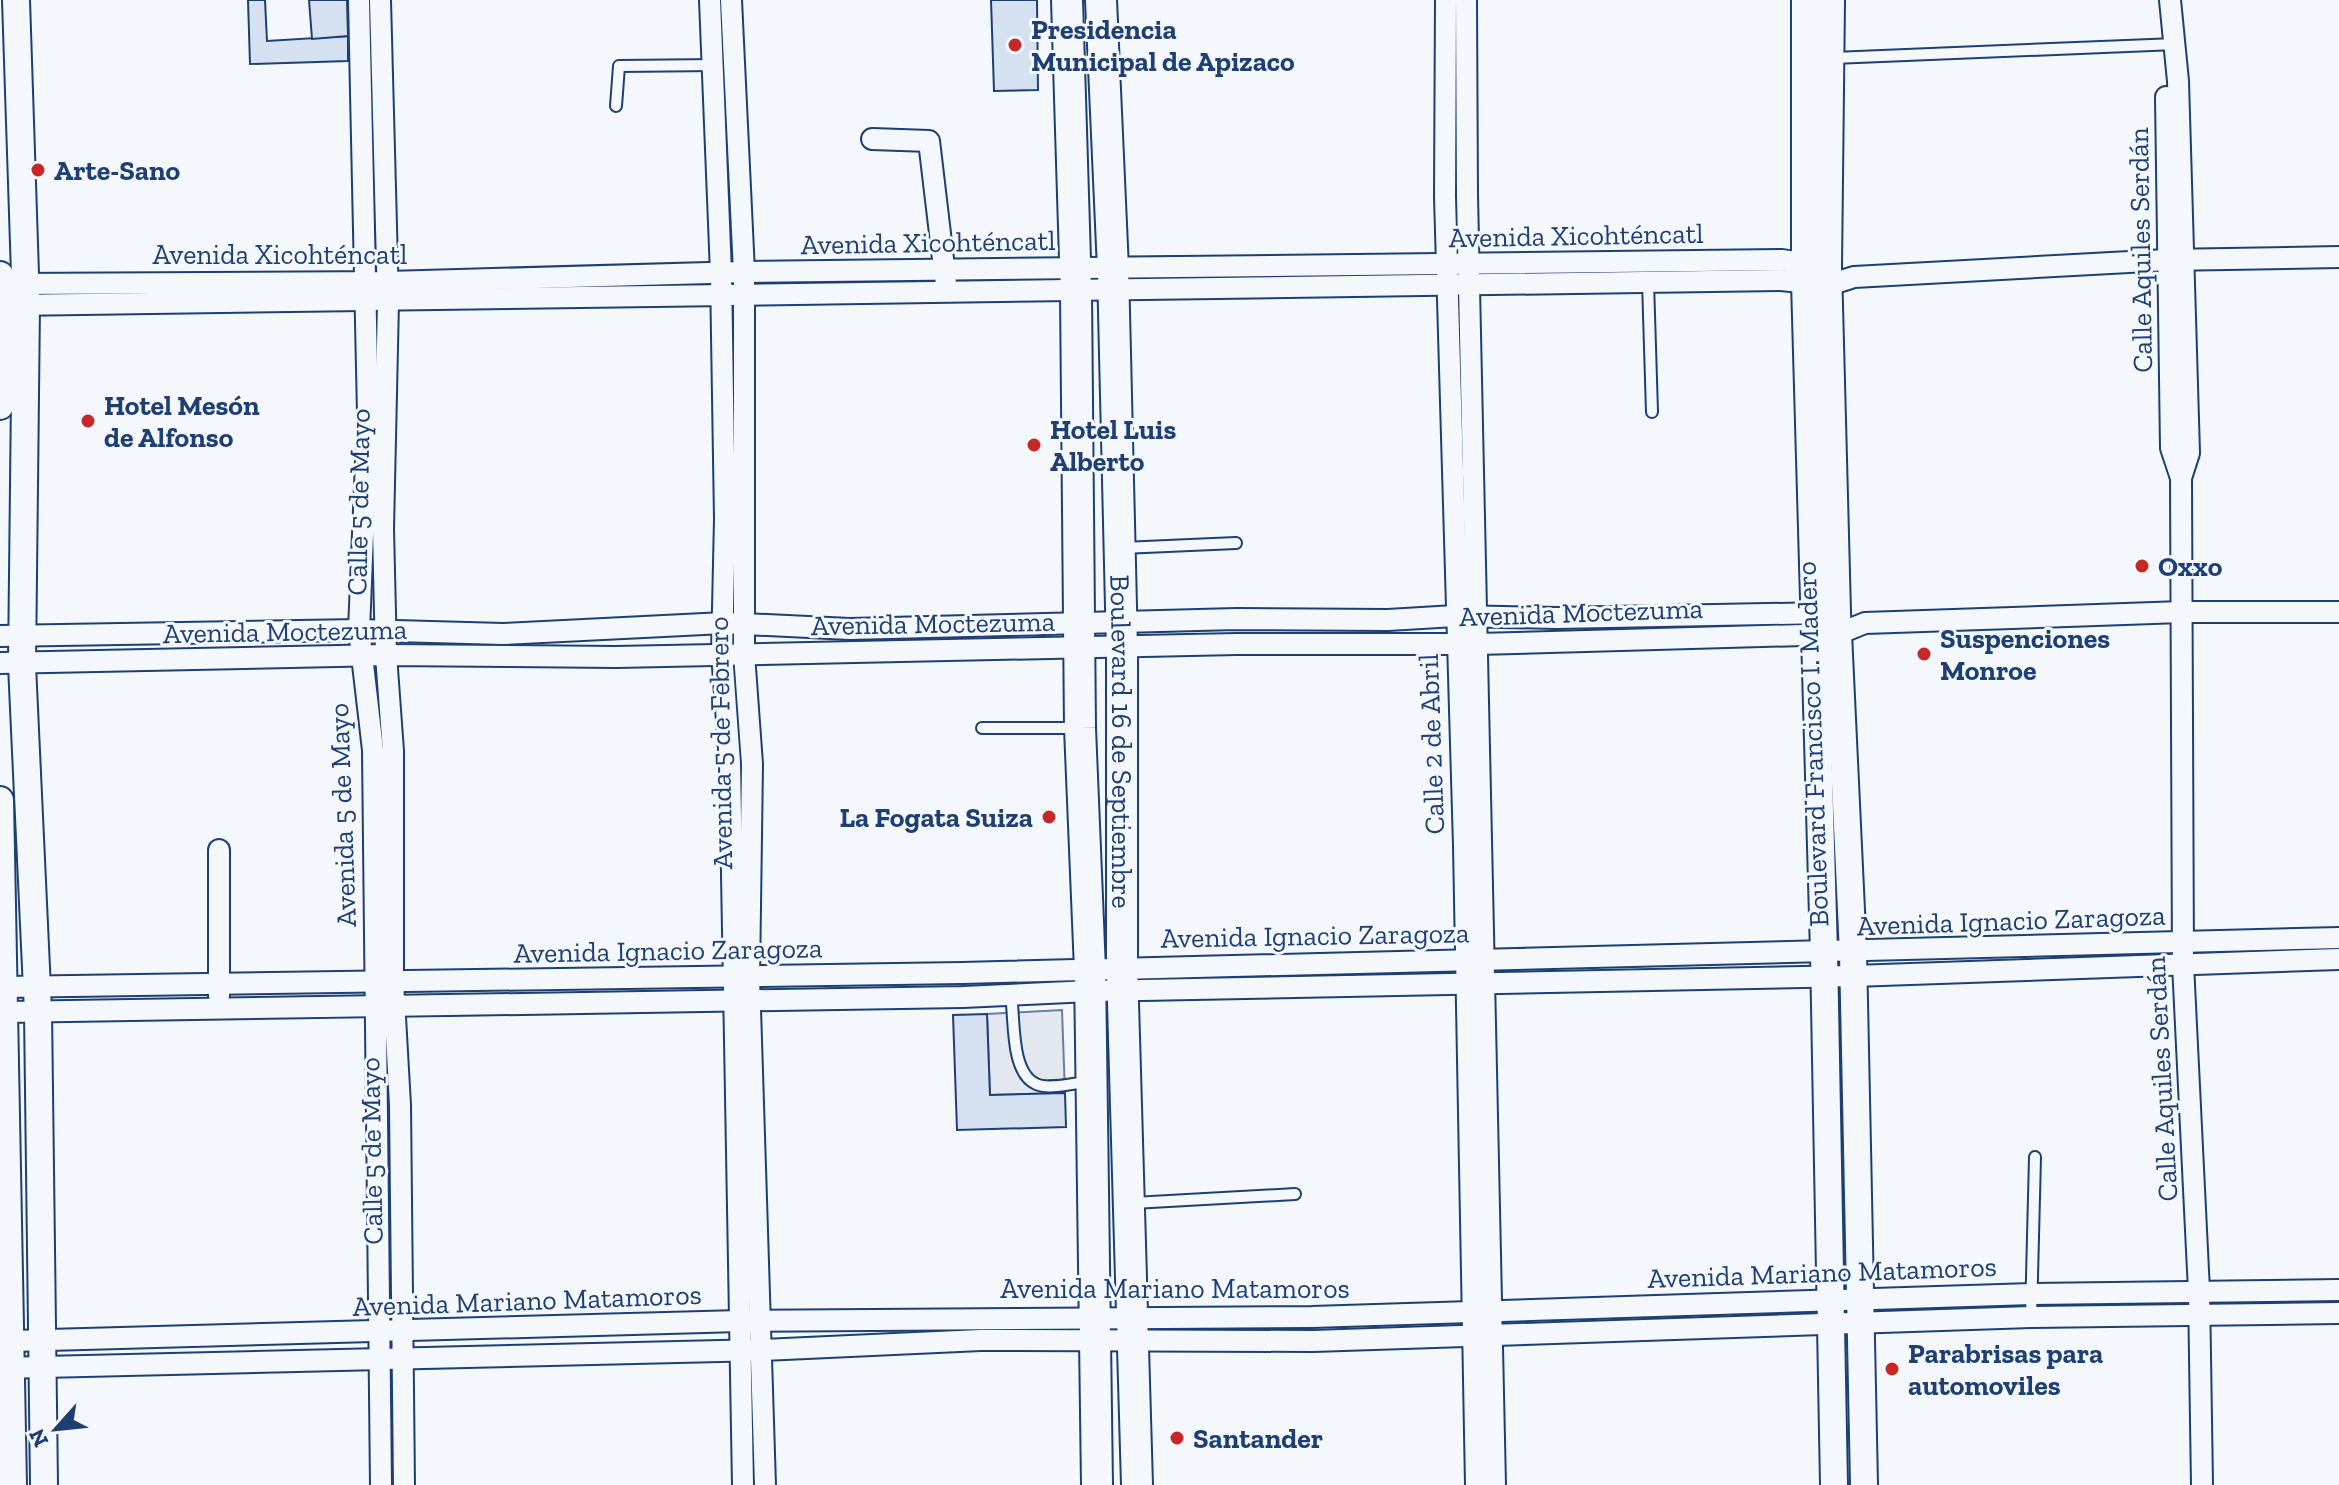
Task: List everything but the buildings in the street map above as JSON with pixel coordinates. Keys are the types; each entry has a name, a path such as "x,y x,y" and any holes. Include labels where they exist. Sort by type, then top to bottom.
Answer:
{"main road":[{"path":"0,800 12,1269 8,1359 13,1474 44,1474 39,1269 38,999 11,664 16,0"},
{"name":"Boulevard 16 de Septiembre","path":"1067,0 1075,280 1080,728 1090,980 1097,1485"},
{"name":"Boulevard 16 de Septiembre","path":"1101,0 1122,635 1123,980 1130,1330 1137,1485"},
{"name":"Boulevard Francisco I. Madero","path":"1805,0 1824,275"},
{"name":"Boulevard Francisco I. Madero","path":"1831,0 1824,275 1827,623 1824,963 1834,1485"},
{"path":"0,275 13,294 0,406"},
{"name":"Boulevard Francisco I. Madero","path":"1827,623 1853,964 1864,1485"},
{"path":"12,1269 39,1269"}],"street":[{"path":"359,0 373,71"},
{"name":"Calle 5 de Mayo","path":"380,0 373,71 378,292 374,529 386,655 383,982 400,1105 404,1485"},
{"name":"Avenida 5 de Febrero","path":"710,0 724,66 738,165 744,272 746,416 735,519 734,624 744,654 752,764 742,864 741,977 746,1165 740,1321 743,1485"},
{"name":"Avenida 5 de Febrero","path":"731,0 716,165 721,283 721,416 735,519"},
{"name":"Calle 2 de Abril","path":"1446,0 1456,123 1467,195 1459,275 1461,406 1452,509 1455,644 1470,749"},
{"name":"Calle 2 de Abril","path":"1459,275 1445,197 1456,123 1466,0"},
{"name":"Calle Aquiles Serdán","path":"2170,0 2176,260 2189,453 2181,478 2183,954 2200,1317 2202,1485"},
{"path":"872,139 929,141 946,292"},
{"path":"716,165 738,165"},
{"path":"1445,197 1467,195"},
{"name":"Avenida Xicohténcatl","path":"13,294 378,292 501,300 606,287 721,283 744,272 945,271 1075,280 1214,279 1685,271 1782,260 1824,275 2176,260 2339,257"},
{"path":"832,293 833,271"},
{"name":"Avenida Xicohténcatl","path":"1574,273 1648,282 1685,271"},
{"name":"Avenida Xicohténcatl","path":"378,292 499,279 606,287"},
{"path":"499,279 501,300"},
{"name":"Avenida Xicohténcatl","path":"721,283 743,294 946,292 1075,280"},
{"name":"Calle 2 de Abril","path":"1461,406 1474,511 1477,644 1470,749 1482,1310 1486,1406 1495,1485"},
{"path":"721,416 746,416"},
{"path":"1452,509 1474,511"},
{"name":"Avenida 5 de Mayo","path":"374,529 359,630 383,750"},
{"name":"Avenida Moctezuma","path":"1122,635 1237,619 1388,620 1455,616 1556,618 1696,614 1865,623 2182,612 2339,612"},
{"path":"1696,614 1697,638"},
{"path":"1555,641 1556,618"},
{"path":"1237,619 1237,644"},
{"path":"1388,620 1389,642"},
{"name":"Avenida Moctezuma","path":"12,636 359,630 503,634 734,624 850,629 957,628 1080,636 1122,635 1237,644 1477,644 1697,638 1827,623"},
{"name":"Avenida 5 de Febrero","path":"734,624 722,653 730,763 742,864"},
{"path":"957,628 959,650"},
{"path":"850,629 853,651"},
{"path":"616,630 616,657"},
{"path":"203,633 208,661"},
{"path":"503,634 504,657"},
{"name":"Avenida Moctezuma","path":"11,664 386,655 616,657 959,650 1080,636"},
{"path":"730,763 752,764"},
{"path":"219,850 219,1008"},
{"name":"Avenida Ignacio Zaragoza","path":"1123,980 1475,959 1622,956 2015,968 2339,938"},
{"path":"2015,946 2015,968"},
{"name":"Avenida Ignacio Zaragoza","path":"1853,964 2015,946 2339,959"},
{"path":"1622,956 1625,979"},
{"name":"Avenida Ignacio Zaragoza","path":"5,1000 219,984 865,974 962,973 1090,980 1475,983 1625,979 1824,963"},
{"path":"962,973 963,997"},
{"path":"864,997 865,974"},
{"name":"Avenida Ignacio Zaragoza","path":"38,999 219,1008 963,997 1011,996 1090,980"},
{"path":"381,1485 379,1105 384,1006"},
{"path":"379,1105 400,1105"},
{"name":"Avenida 5 de Febrero","path":"746,1165 763,1350 765,1485"},
{"path":"379,1217 401,1217"},
{"name":"Avenida Mariano Matamoros","path":"1860,1312 2032,1294 2339,1290"},
{"path":"1707,1329 1708,1304"},
{"name":"Avenida Mariano Matamoros","path":"1130,1330 1312,1317 1708,1304 1831,1312 2031,1317 2339,1313"},
{"path":"1603,1330 1604,1307"},
{"name":"Avenida Mariano Matamoros","path":"8,1359 215,1337 740,1321 761,1324 980,1317 1095,1329 1313,1341 1484,1333 1707,1329 1831,1312"},
{"path":"980,1317 981,1340"},
{"path":"1312,1317 1313,1341"},
{"path":"577,1326 578,1352"},
{"name":"Avenida Mariano Matamoros","path":"43,1354 217,1361 763,1350 981,1340 1095,1329"},
{"path":"215,1337 217,1361"},
{"name":"Calle 2 de Abril","path":"1476,1485 1486,1406"},
{"path":"381,1453 404,1452"}],"lane":[{"path":"1831,58 2170,45"},
{"path":"616,106 619,66 724,66"},
{"path":"1648,282 1652,412"},
{"path":"1119,548 1236,543"},
{"path":"982,728 1080,728"},
{"path":"1011,996 1018,1059 1027,1077 1044,1085 1091,1082"},
{"path":"2031,1317 2035,1157"},
{"path":"1128,1203 1295,1194"}],"shaded area":[{"path":"1062,1010 1065,1093 990,1095 987,1014"}],"place":[{"name":"Presidencia Municipal de Apizaco","path":"1015,45"},
{"name":"Arte-Sano","path":"38,170"},
{"name":"Hotel Mesón de Alfonso","path":"88,421"},
{"name":"Hotel Luis Alberto","path":"1034,445"},
{"name":"Oxxo","path":"2142,566"},
{"name":"Suspenciones Monroe","path":"1924,654"},
{"name":"La Fogata Suiza","path":"1049,817"},
{"name":"Parabrisas para automoviles","path":"1892,1369"},
{"name":"Santander","path":"1177,1438"}]}
